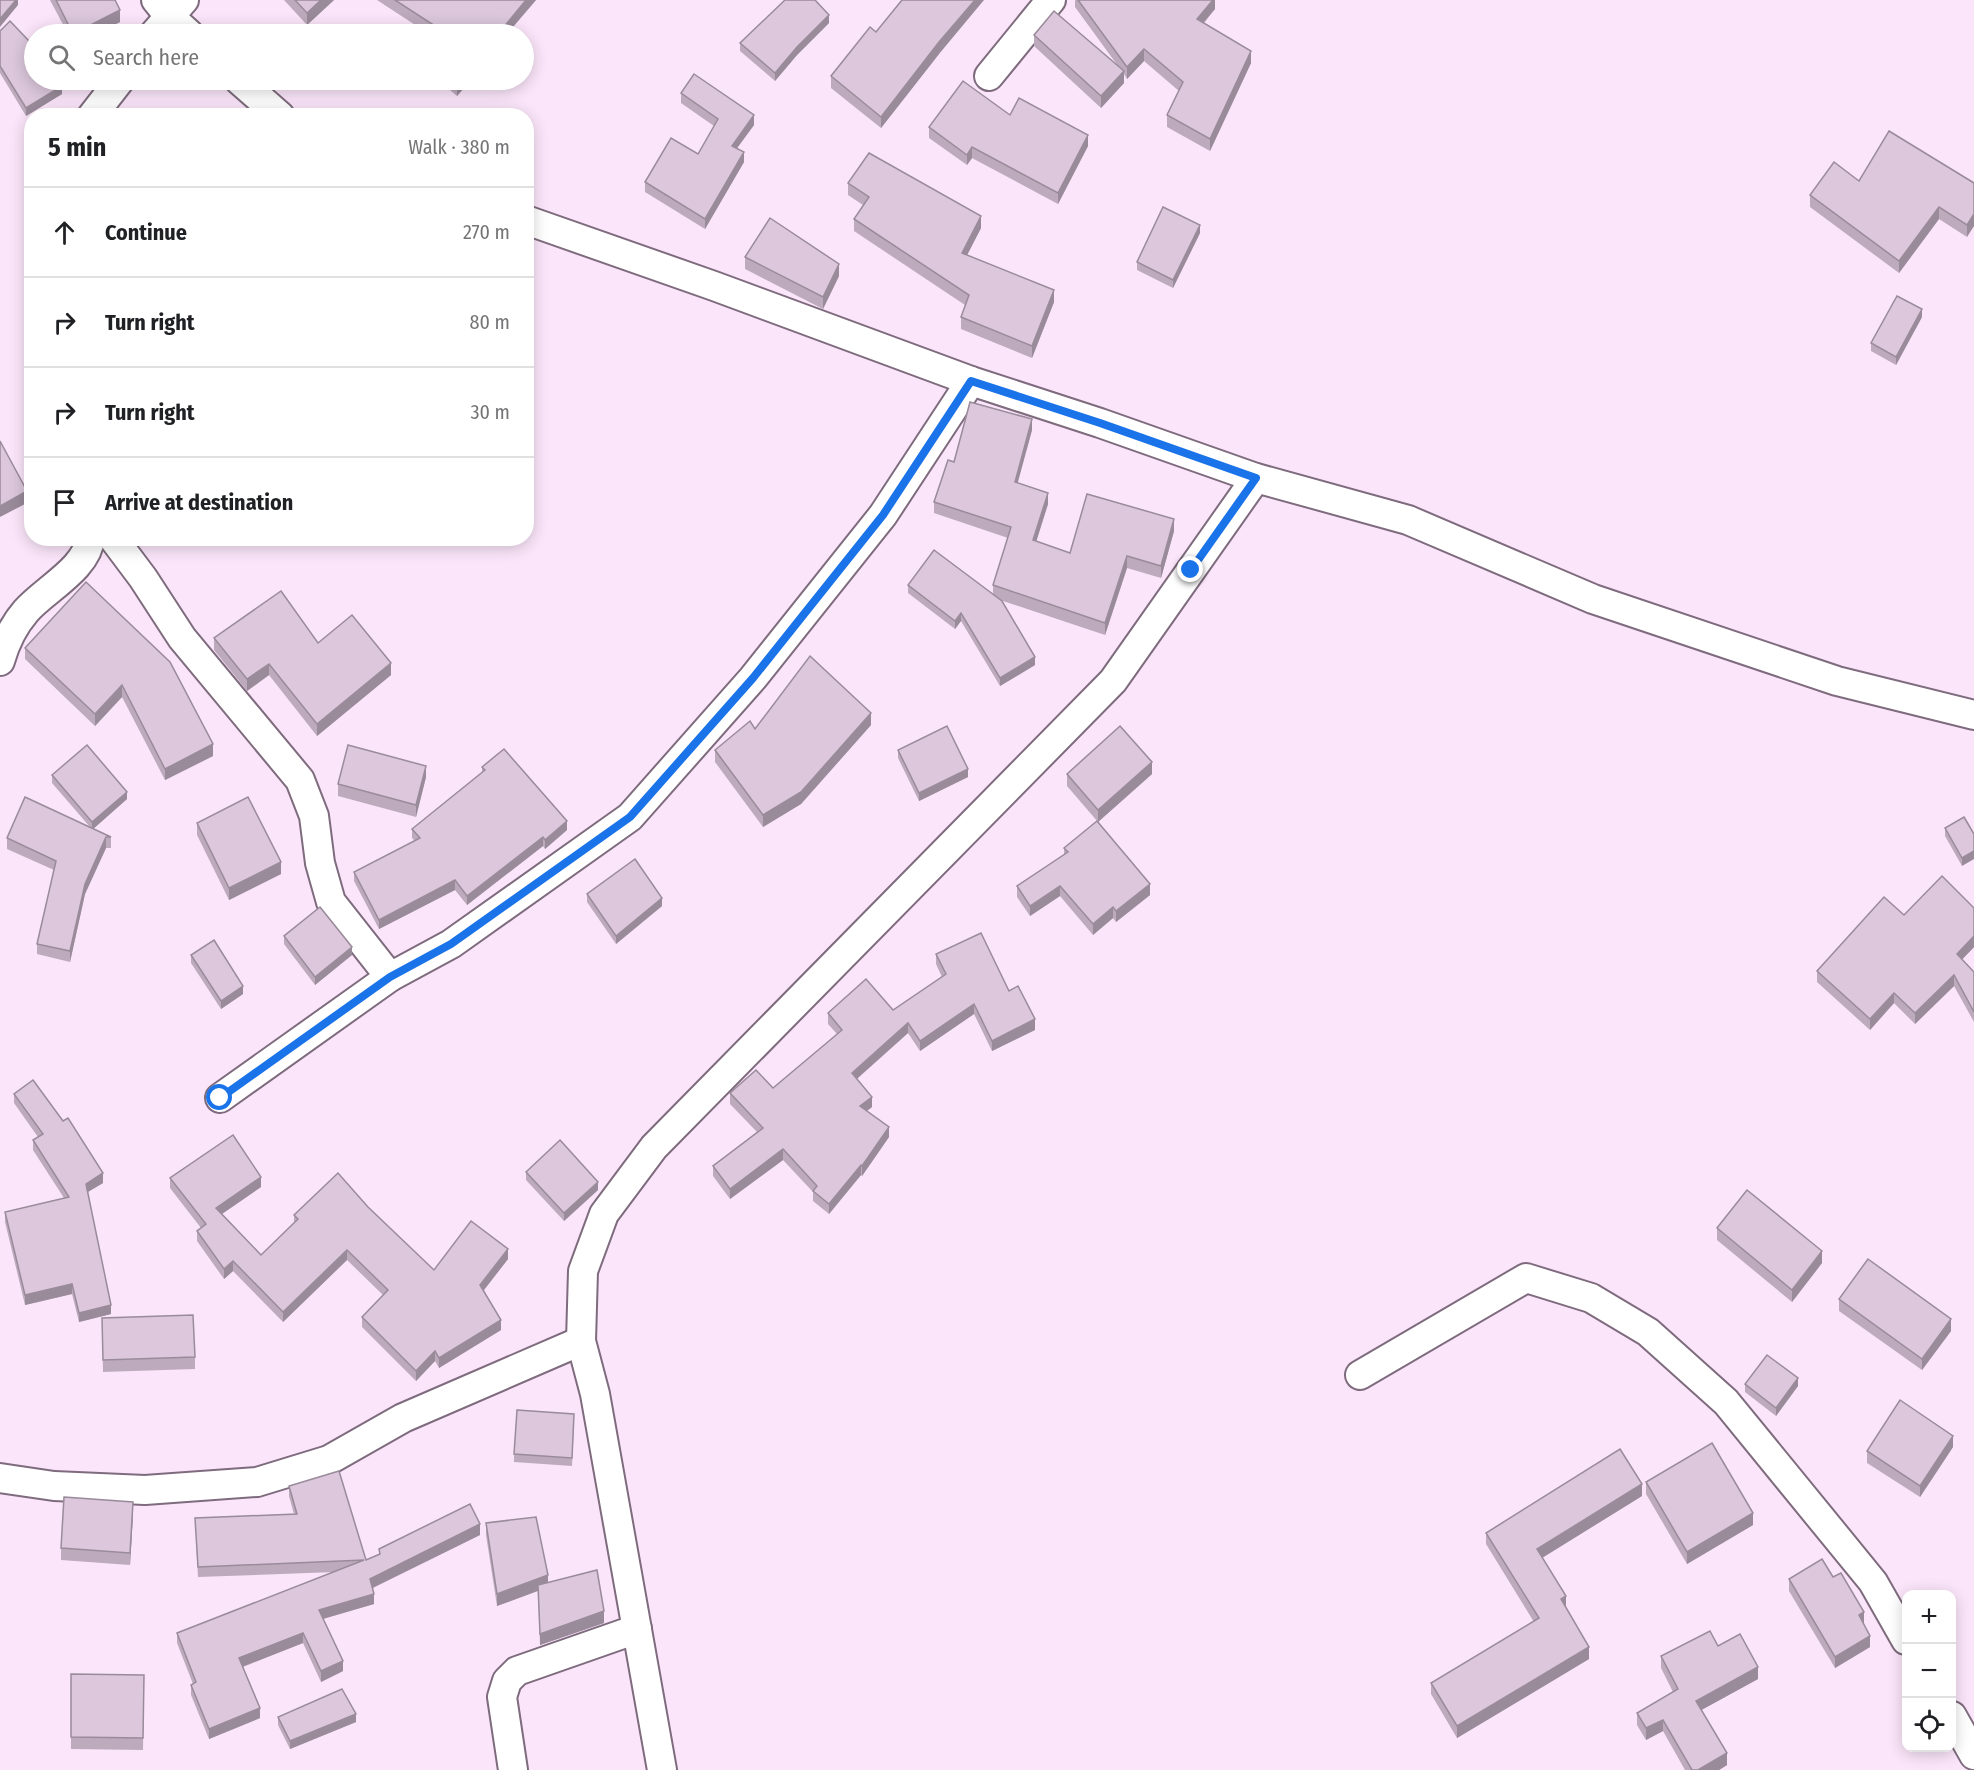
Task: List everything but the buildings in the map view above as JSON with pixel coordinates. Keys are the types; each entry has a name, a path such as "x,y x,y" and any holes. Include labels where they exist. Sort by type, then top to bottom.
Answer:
{"street":[{"path":"989,76 1051,0"},
{"path":"98,108 112,90"},
{"path":"250,90 271,108"},
{"path":"534,223 714,286 971,381 1100,423 1256,478 1408,519 1593,599 1837,681 1974,715"},
{"path":"220,1098 390,977 451,944 630,817 753,678 883,515 971,381"},
{"path":"662,1770 595,1394 581,1341 583,1271 604,1214 654,1148 1113,681 1256,478"},
{"path":"0,662 12,615 81,563 87,546"},
{"path":"119,546 182,638 300,780 314,816 320,862 330,902 390,977"},
{"path":"1360,1375 1526,1278 1590,1298 1648,1332 1726,1402 1873,1582 1902,1633"},
{"path":"2,1470 54,1486 145,1490 257,1482 329,1460 403,1418 581,1341"},
{"path":"513,1770 502,1697 507,1681 517,1671 637,1629"},
{"path":"1956,1723 1974,1755"}],"route":[{"path":"220,1098 390,977 451,944 630,817 753,678 883,515 971,381 1100,423 1256,478 1191,570"}]}
